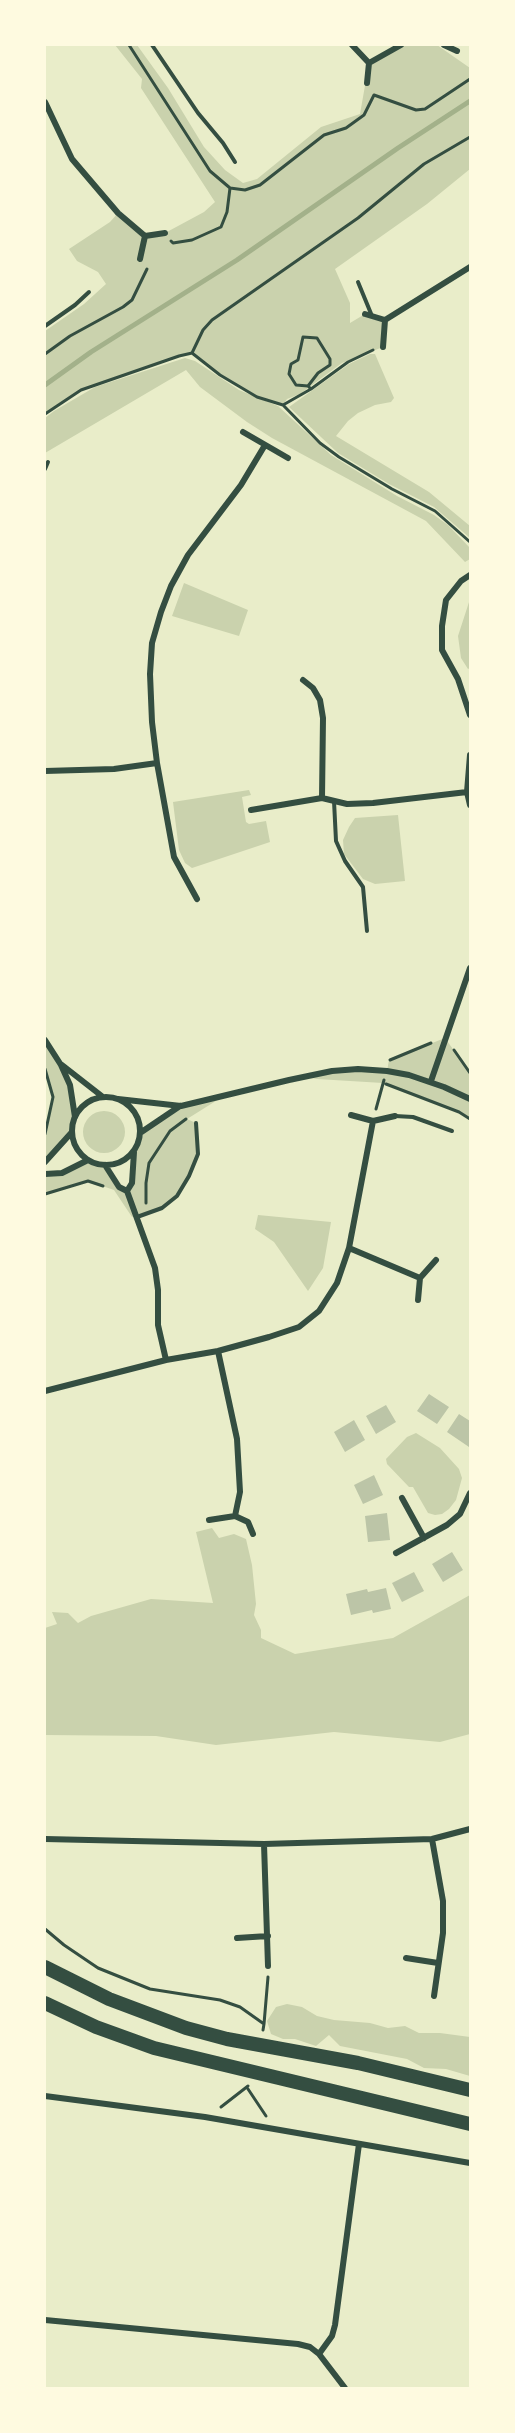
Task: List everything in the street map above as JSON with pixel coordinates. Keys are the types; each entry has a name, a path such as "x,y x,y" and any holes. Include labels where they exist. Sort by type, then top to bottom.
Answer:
{"highway":[{"path":"45,1967 109,1999 186,2028 226,2039 358,2063 470,2090"},
{"path":"45,2003 96,2027 154,2048 470,2124"}],"street":[{"path":"352,45 369,63 367,83"},
{"path":"369,63 401,45"},
{"path":"444,45 457,51"},
{"path":"45,102 72,159 118,213 145,236 165,233"},
{"path":"140,259 145,236"},
{"path":"369,315 385,320 469,269"},
{"path":"383,347 385,320"},
{"path":"243,432 288,458"},
{"path":"197,899 174,857 157,763 150,674 152,643 171,586 188,555 241,485 265,445"},
{"path":"470,575 461,581 446,600 442,626 442,650 458,679 470,715"},
{"path":"303,680 313,688 320,700 323,718 322,798"},
{"path":"470,755 467,792 470,805"},
{"path":"45,771 114,769 157,763"},
{"path":"251,810 322,798 346,804 374,803 467,792"},
{"path":"430,1081 470,968"},
{"path":"45,1040 62,1065 70,1085 75,1118 72,1132 74,1143 80,1153 88,1160 105,1165 116,1164 126,1159 134,1151"},
{"path":"62,1065 103,1097"},
{"path":"75,1118 86,1104 103,1097 181,1106 332,1071 387,1071 430,1081 470,1099"},
{"path":"118,1099 135,1113 140,1133 134,1151 132,1183 127,1191"},
{"path":"140,1133 181,1106"},
{"path":"351,1115 373,1121 395,1116"},
{"path":"45,1391 166,1360 218,1351 298,1327 319,1311 337,1283 349,1248 373,1121"},
{"path":"45,1162 72,1132"},
{"path":"45,1174 62,1173 88,1160"},
{"path":"105,1165 119,1187 127,1191 155,1268 158,1290 158,1325 166,1360"},
{"path":"349,1248 420,1278"},
{"path":"418,1300 420,1278 436,1260"},
{"path":"218,1351 237,1439 240,1492 235,1516"},
{"path":"396,1553 447,1526 460,1514 470,1493"},
{"path":"402,1498 424,1538"},
{"path":"209,1520 235,1516 248,1522 253,1534"},
{"path":"45,1839 264,1844 432,1839 470,1829"},
{"path":"432,1839 443,1901 443,1933 434,1996"},
{"path":"264,1844 268,1966"},
{"path":"237,1938 268,1935"},
{"path":"406,1958 438,1963"},
{"path":"45,2096 205,2117 275,2131 470,2163"},
{"path":"319,2354 332,2336 335,2325 359,2144"},
{"path":"45,2320 298,2344 310,2347 319,2354 345,2388"}],"lane":[{"path":"152,45 198,113 223,143 235,162"},
{"path":"358,282 369,315"},
{"path":"45,326 75,305 88,292"},
{"path":"45,469 48,462"},
{"path":"334,801 336,841 345,861 363,887 367,932"},
{"path":"395,1116 413,1117 452,1131"},
{"path":"136,1216 162,1208 177,1196 198,1154 196,1123"}],"path":[{"path":"129,45 210,171 230,188 245,190 260,185 324,135 346,128 364,115 374,95 416,110 425,110 470,79"},
{"path":"45,414 81,390 192,353 203,330 212,320 358,218 424,164 470,137"},
{"path":"165,233 173,243 192,240 221,227 227,212 230,188"},
{"path":"45,354 70,336 132,300 150,263"},
{"path":"310,388 296,385 289,374 291,364 298,360 303,337 317,338 335,372"},
{"path":"283,405 348,362 383,347"},
{"path":"192,353 220,375 257,397 283,405 320,443 339,457 435,512 470,542"},
{"path":"310,388 318,373 330,365"},
{"path":"45,1069 53,1097 45,1134"},
{"path":"373,1121 387,1071"},
{"path":"372,1083 383,1083 422,1097 470,1119"},
{"path":"146,1213 149,1163 170,1131 186,1119"},
{"path":"45,1194 88,1181 105,1187"},
{"path":"45,1929 98,1968 123,1979 150,1989 220,2000 240,2007 264,2025 268,1966"},
{"path":"205,2117 248,2089 275,2131"}],"green space":[{"path":"115,45 137,45 168,88 204,147 225,170 243,183 257,179 321,127 360,114 369,63 403,45 437,45 470,68 470,169 427,204 335,269 350,303 350,323 365,314 385,320 383,347 342,363 300,394 287,399 283,405 257,397 220,375 191,353 81,390 45,414 45,331 84,304 106,284 98,272 77,261 69,249 110,222 118,213 145,236 165,233 204,212 215,202 141,88 142,79"},
{"path":"375,354 394,398 391,402 375,405 358,413 336,436 429,492 470,526 470,538 434,507 389,484 338,453 289,407 349,364"},
{"path":"185,358 195,361 239,390 278,406 331,455 397,496 434,515 448,525 470,548 470,559 465,562 426,521 272,438 247,422 200,387 186,370 45,453 45,418 54,411 95,387"},
{"path":"184,583 248,610 239,636 172,616"},
{"path":"470,599 470,668 468,669 461,658 458,636"},
{"path":"249,790 251,795 242,797 246,822 249,824 266,821 270,842 192,868 185,863 179,850 173,802"},
{"path":"398,815 405,881 375,884 363,879 344,854 343,840 349,827 355,818"},
{"path":"445,1038 470,1073 470,1119 459,1112 383,1083 305,1077 332,1071 387,1071 389,1060"},
{"path":"45,1041 70,1085 75,1117 72,1132 45,1162 45,1134 53,1097 45,1069"},
{"path":"227,1094 187,1119 196,1123 198,1154 177,1196 162,1207 132,1217 114,1190 88,1181 45,1194 45,1174 62,1173 88,1160 105,1165 119,1187 127,1191 140,1133 181,1106"},
{"path":"104,1111 119,1117 125,1132 119,1147 104,1153 89,1147 83,1132 89,1117"},
{"path":"258,1215 331,1222 323,1268 308,1291 274,1242 255,1229"},
{"path":"416,1433 440,1448 459,1469 462,1478 456,1500 442,1514 428,1513 413,1487 409,1487 387,1464 386,1459 407,1437"},
{"path":"212,1528 219,1538 234,1534 246,1539 252,1565 256,1604 254,1615 261,1630 261,1638 295,1654 393,1638 470,1595 470,1734 440,1742 334,1732 216,1745 156,1736 45,1735 45,1628 57,1624 52,1612 68,1613 78,1623 91,1616 151,1599 213,1603 196,1532"},
{"path":"287,2004 302,2007 317,2016 334,2020 370,2023 388,2028 405,2026 419,2033 470,2037 470,2076 446,2069 424,2068 407,2059 340,2046 329,2035 316,2046 295,2039 283,2039 271,2034 267,2021 276,2007"}],"building":[{"path":"429,1394 449,1407 437,1424 417,1411"},
{"path":"386,1405 396,1422 376,1434 366,1416"},
{"path":"459,1414 470,1421 469,1447 447,1432"},
{"path":"354,1420 365,1440 345,1452 334,1432"},
{"path":"374,1475 383,1495 363,1504 354,1485"},
{"path":"387,1513 390,1540 368,1542 365,1516"},
{"path":"452,1552 463,1570 443,1582 432,1564"},
{"path":"414,1572 424,1591 402,1602 392,1583"},
{"path":"386,1588 391,1609 373,1613 372,1610 351,1615 346,1594 367,1589 368,1592"}],"waterway":[{"path":"45,385 91,352 237,260 470,101"}]}
